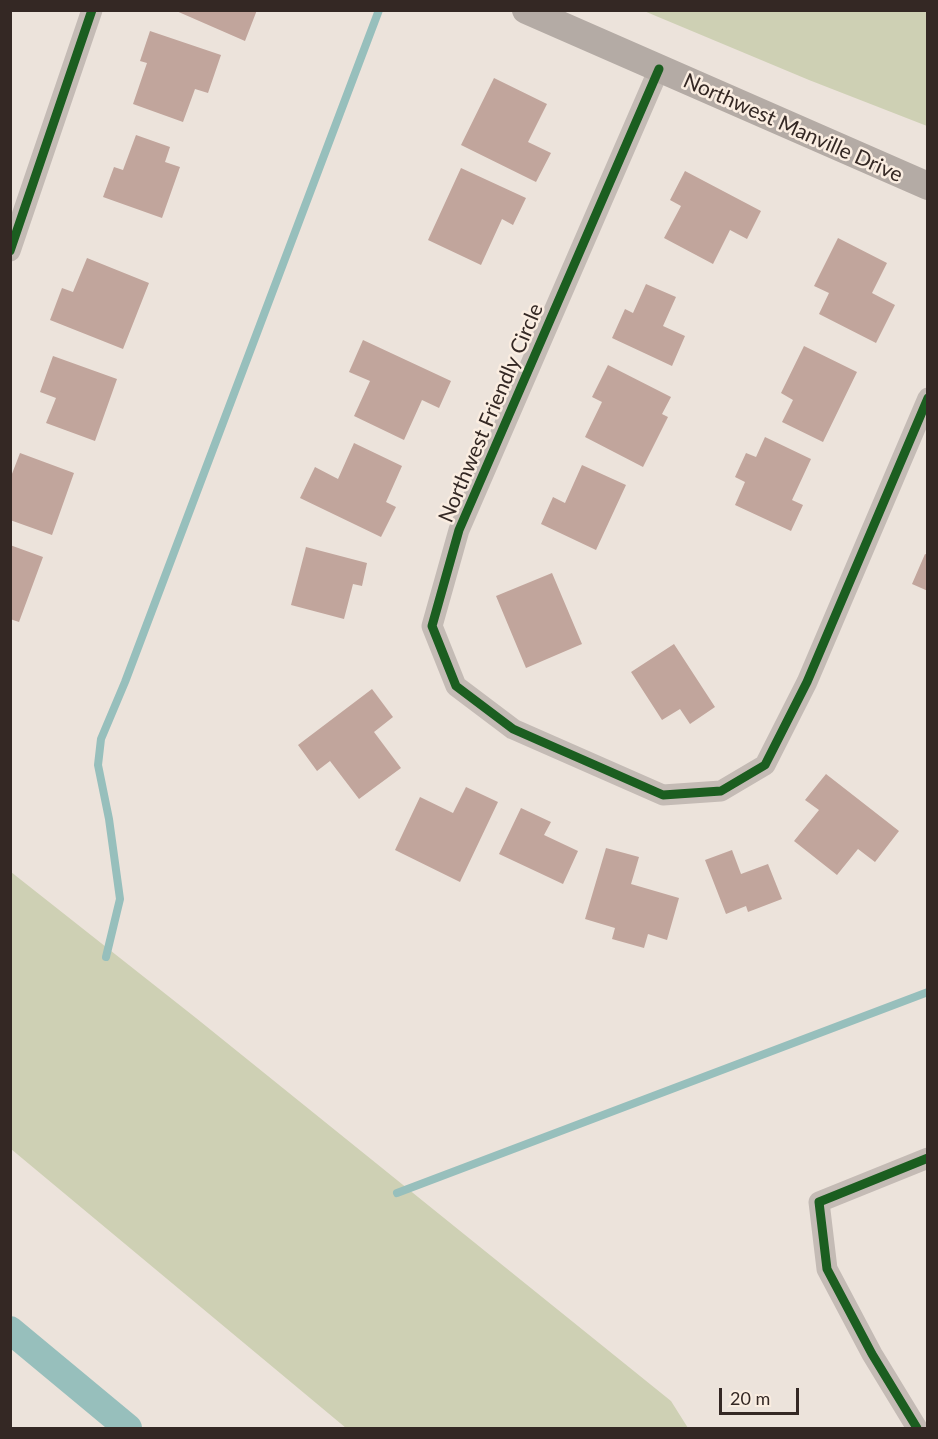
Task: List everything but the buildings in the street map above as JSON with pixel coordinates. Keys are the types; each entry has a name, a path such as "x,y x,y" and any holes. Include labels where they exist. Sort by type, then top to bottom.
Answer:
{"street":[{"path":"10,251 18,206 92,10"},
{"name":"Northwest Manville Drive","path":"526,10 927,186"},
{"name":"Northwest Friendly Circle","path":"659,69 459,530 432,626 456,686 513,729 663,795 721,791 765,765 807,682 927,398"},
{"path":"917,1428 872,1354 827,1269 819,1202 927,1158"}],"green space":[{"path":"644,11 927,11 927,126 809,80"},
{"path":"11,872 671,1401 688,1428 346,1428 11,1149"}],"waterway":[{"path":"106,957 120,899 109,819 98,765 101,739 125,682 379,10"},
{"path":"397,1193 928,992"},
{"path":"10,1330 128,1428"}],"cycle path":[{"path":"10,251 92,10"},
{"path":"659,69 459,530 432,626 456,686 513,729 663,795 721,791 765,765 807,682 928,398"},
{"path":"917,1428 872,1354 827,1269 819,1202 928,1158"}]}
